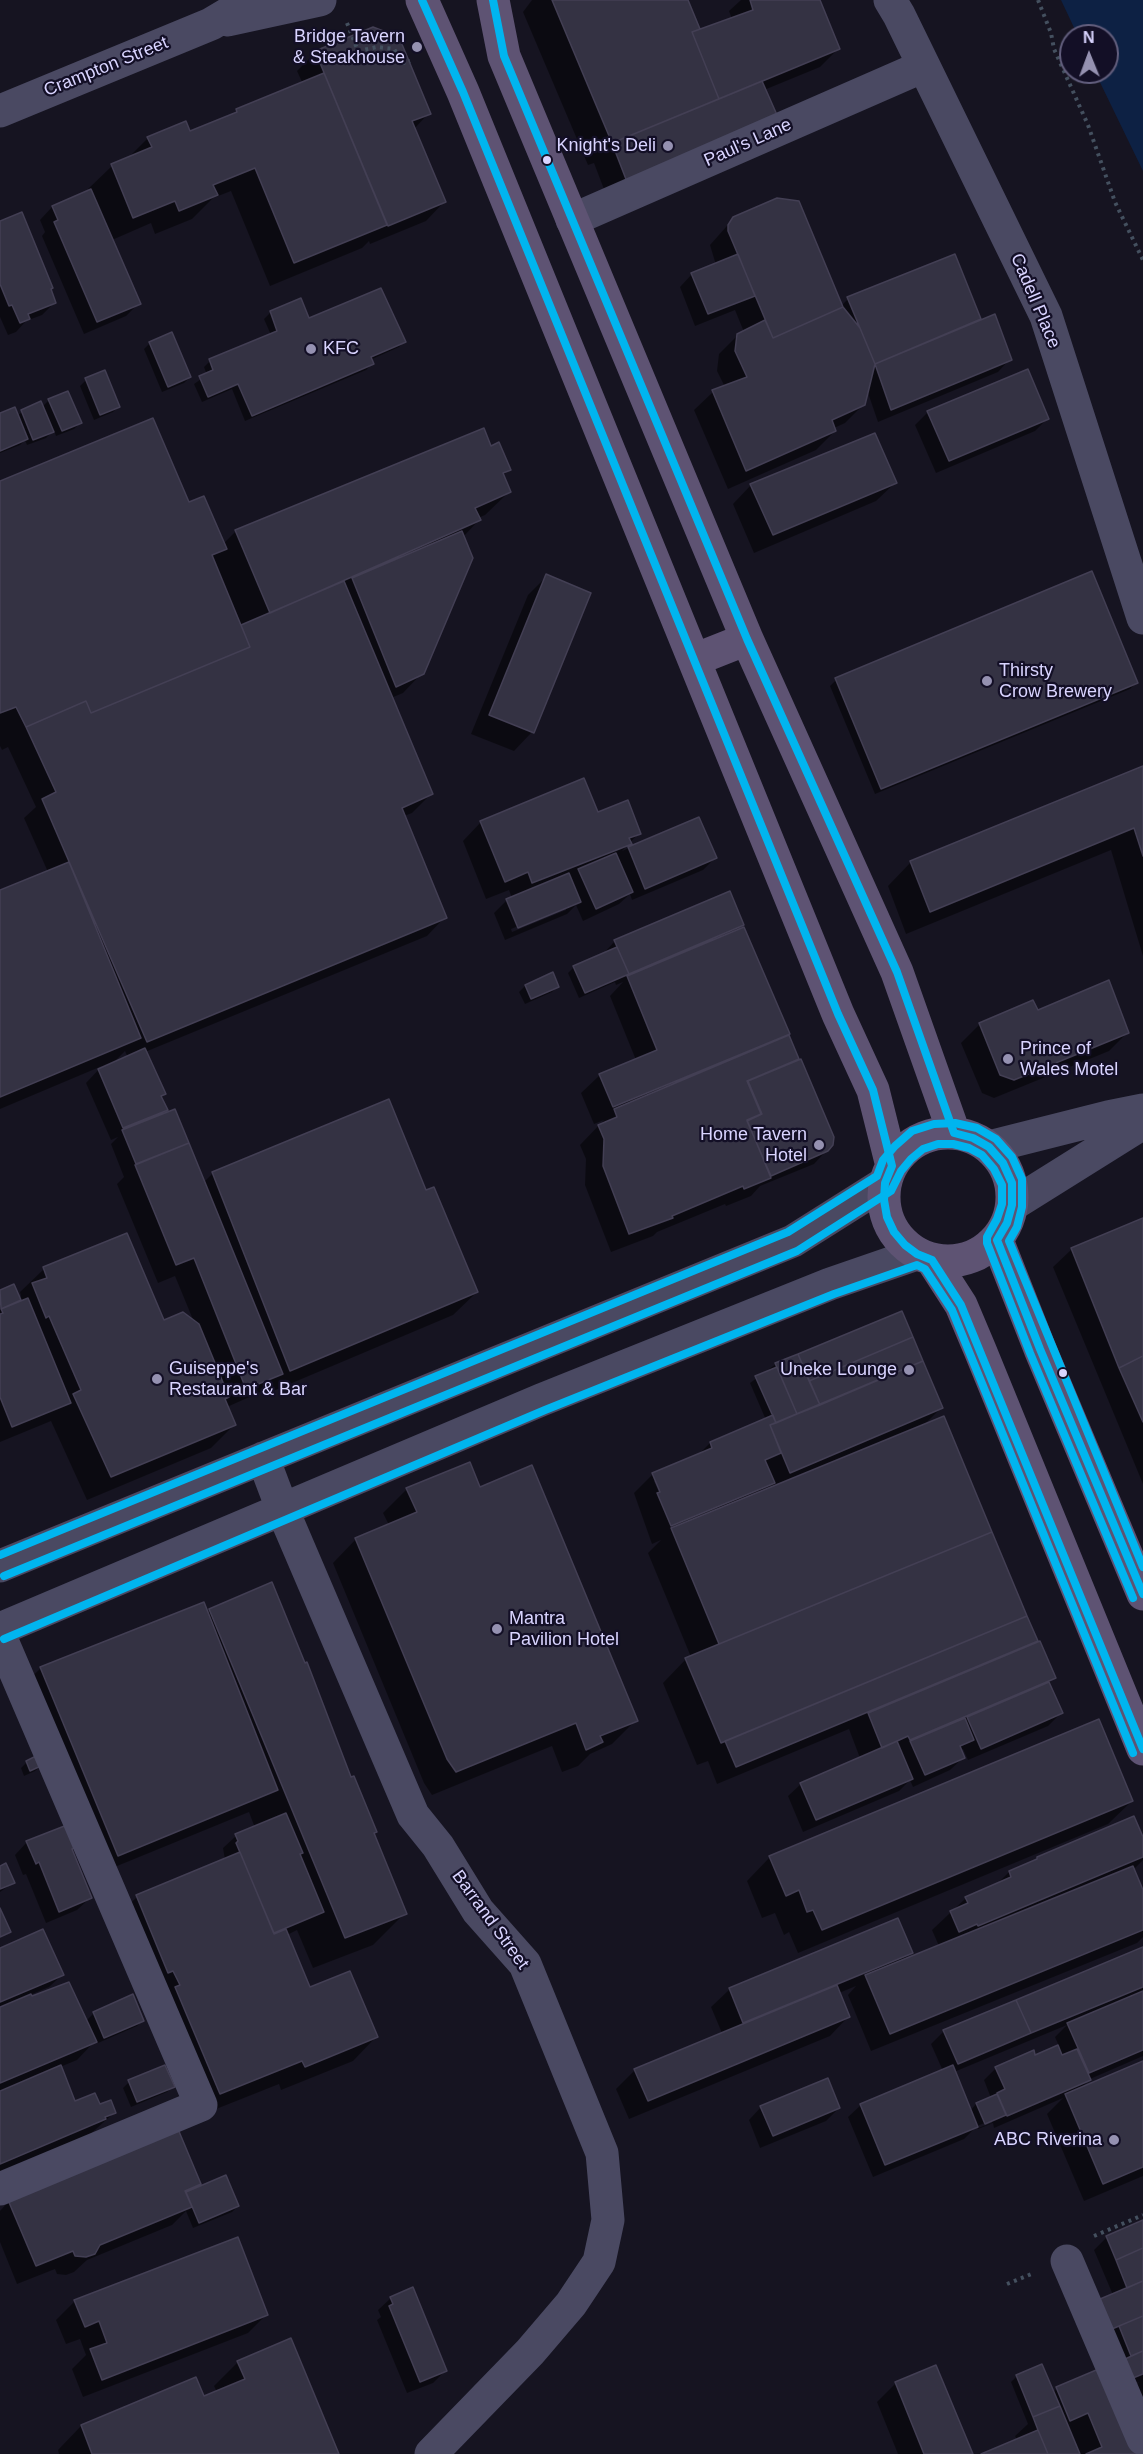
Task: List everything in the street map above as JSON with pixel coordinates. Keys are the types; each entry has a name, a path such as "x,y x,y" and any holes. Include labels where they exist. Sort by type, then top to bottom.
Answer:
{"main road":[{"path":"422,0 463,92 838,1014 873,1090 889,1175"},
{"path":"493,0 504,56 747,639 897,972 933,1068 954,1133"},
{"path":"694,660 747,639"},
{"path":"925,1257 950,1262 968,1259 984,1251 997,1240 1007,1223 1012,1205 1012,1183 1003,1163 989,1147 973,1138 954,1133 936,1134 918,1140 903,1152 889,1175 884,1200 887,1217 894,1232 925,1257 964,1314 1143,1749"},
{"path":"997,1240 1040,1349 1143,1594"}],"street":[{"name":"Crampton Street","path":"0,111 212,24 251,0"},
{"name":"Crampton Street","path":"212,24 320,0"},
{"name":"Cadell Place","path":"890,0 1046,316 1143,618"},
{"name":"Paul's Lane","path":"572,220 924,66"},
{"path":"989,1147 1143,1110"},
{"path":"1012,1205 1143,1123"},
{"path":"0,1566 793,1241 889,1175"},
{"path":"0,1629 541,1400 830,1284 925,1257"},
{"name":"Barrand Street","path":"263,1458 283,1511 413,1815 438,1846 478,1911 525,1964 602,2153 608,2220 599,2262 571,2304 537,2344 431,2454"},
{"path":"0,1636 201,2105 0,2189"},
{"path":"1067,2261 1143,2439"}],"path":[{"path":"1038,0 1051,33 1054,49 1088,125 1115,202 1143,260"},
{"path":"1067,2261 1071,2245 1143,2215"}],"water":[{"path":"1061,0 1143,0 1143,171 1101,84 1119,84 1119,24 1072,24"}],"building":[{"path":"552,0 688,0 700,29 692,32 719,99 612,143"},
{"path":"750,0 820,0 840,49 719,99 692,32 753,10"},
{"path":"373,27 399,37 431,114 412,121 446,202 388,226 315,51"},
{"path":"324,73 387,225 294,263 255,168 213,185 218,195 179,211 175,201 133,218 111,164 152,147 147,137 186,121 190,131 237,112 236,109"},
{"path":"762,81 781,124 629,187 612,143"},
{"path":"91,189 141,304 97,322 54,222 58,220 52,206"},
{"path":"777,198 799,201 843,307 773,338 728,231 728,225 733,217"},
{"path":"22,212 53,288 51,289 56,303 28,314 30,319 20,323 12,305 9,306 0,284 0,221"},
{"path":"738,254 755,296 708,314 691,273"},
{"path":"955,254 981,319 875,364 847,297"},
{"name":"KFC","path":"381,288 406,342 371,357 374,364 252,416 238,384 208,397 199,376 213,370 209,359 277,331 270,311 301,298 309,318"},
{"path":"843,307 860,328 875,364 865,405 832,420 836,431 746,471 712,390 747,377 735,351 737,334 765,320 773,338"},
{"path":"995,314 1012,360 891,410 875,364"},
{"path":"172,332 191,377 168,387 149,342"},
{"path":"1028,369 1049,419 949,461 927,411"},
{"path":"105,370 120,407 100,415 85,378"},
{"path":"68,391 82,423 62,431 48,399"},
{"path":"41,401 54,432 33,440 21,410"},
{"path":"15,407 28,439 0,451 0,413"},
{"path":"153,418 189,502 204,496 227,549 212,555 250,647 91,713 86,701 26,727 16,707 0,713 0,481"},
{"path":"484,428 491,446 499,442 511,470 503,473 511,492 475,508 481,520 270,613 235,530"},
{"path":"875,433 897,483 773,535 750,484"},
{"path":"462,531 473,558 424,674 396,687 352,578"},
{"name":"Thirsty Crow Brewery","path":"1092,571 1138,683 881,789 835,678"},
{"path":"546,574 591,593 534,733 489,715"},
{"path":"344,581 433,794 402,808 447,918 147,1042 42,799 56,792 26,727 86,701 91,713 250,647 241,625"},
{"path":"1143,766 1143,856 1134,828 930,912 910,861"},
{"path":"584,778 598,812 628,800 641,834 629,838 632,844 532,883 528,872 505,882 480,821"},
{"path":"699,817 717,858 645,889 628,847"},
{"path":"616,853 633,892 596,909 578,869"},
{"path":"69,862 141,1038 0,1097 0,890"},
{"path":"569,873 581,902 518,928 506,899"},
{"path":"730,891 744,925 629,974 614,940"},
{"path":"744,927 790,1034 613,1107 599,1074 657,1050 627,976"},
{"path":"617,947 629,974 585,993 573,966"},
{"path":"553,972 559,987 531,999 525,985"},
{"path":"1109,980 1129,1033 1014,1080 1000,1075 979,1023 1033,1000 1038,1010"},
{"path":"789,1035 799,1059 747,1081 761,1114 747,1120 771,1178 744,1189 743,1186 672,1216 673,1218 629,1234 603,1166 604,1139 598,1125 617,1117 614,1109"},
{"path":"145,1048 166,1094 161,1096 168,1110 123,1128 98,1069"},
{"path":"801,1059 834,1137 833,1145 828,1151 771,1176 747,1121 762,1114 748,1081"},
{"path":"389,1099 426,1190 434,1187 478,1292 290,1371 212,1172"},
{"path":"175,1109 189,1143 136,1164 122,1130"},
{"path":"189,1143 283,1374 246,1389 194,1258 176,1265 135,1165"},
{"path":"1143,1218 1143,1356 1119,1368 1071,1248"},
{"path":"127,1233 164,1320 183,1312 199,1324 229,1397 225,1399 236,1425 111,1477 73,1394 81,1390 49,1316 46,1318 32,1283 47,1278 43,1267"},
{"path":"14,1284 21,1300 1,1309 0,1290"},
{"path":"28,1298 71,1403 12,1427 0,1397 0,1314 3,1313 1,1309"},
{"path":"902,1311 913,1337 809,1381 798,1354"},
{"path":"913,1337 923,1361 820,1405 809,1381"},
{"path":"798,1354 820,1405 797,1414 775,1363"},
{"path":"1143,1356 1143,1422 1119,1368"},
{"path":"923,1361 943,1408 790,1473 770,1425"},
{"path":"777,1367 797,1414 776,1423 755,1376"},
{"path":"773,1415 776,1423 770,1425 781,1453 765,1460 775,1483 671,1526 657,1493 660,1492 652,1473 712,1448 710,1442"},
{"path":"944,1416 992,1532 719,1644 671,1528"},
{"name":"Mantra Pavilion Hotel","path":"470,1462 480,1487 532,1465 638,1721 600,1736 603,1742 586,1750 576,1723 456,1772 447,1759 355,1538 417,1512 406,1488"},
{"path":"992,1532 1027,1616 721,1743 685,1658"},
{"path":"272,1582 305,1663 307,1662 351,1777 354,1776 377,1832 374,1833 407,1914 345,1938 209,1609"},
{"path":"204,1602 278,1790 118,1856 40,1667"},
{"path":"1027,1616 1038,1641 736,1767 725,1741"},
{"path":"1040,1641 1056,1678 910,1740 908,1736 882,1748 868,1713"},
{"path":"1049,1682 1063,1713 981,1749 967,1717"},
{"path":"965,1718 974,1740 960,1746 965,1758 925,1775 910,1741"},
{"path":"1099,1719 1133,1801 822,1930 813,1910 807,1912 799,1890 786,1896 769,1856"},
{"path":"897,1741 913,1779 816,1820 800,1783"},
{"path":"38,1755 43,1765 30,1771 26,1761"},
{"path":"286,1813 324,1912 274,1933 236,1843 238,1841 235,1834"},
{"path":"1134,1816 1143,1837 1143,1857 959,1932 950,1911 968,1903 965,1897 1011,1877 1009,1871 1037,1857"},
{"path":"67,1825 76,1847 72,1849 92,1898 59,1912 39,1862 36,1864 26,1841"},
{"path":"240,1852 274,1934 286,1929 310,1987 350,1971 378,2037 305,2067 302,2061 220,2094 175,1987 180,1985 173,1971 168,1973 136,1895"},
{"path":"6,1863 15,1883 0,1889 0,1866"},
{"path":"1133,1866 1143,1890 1143,1930 890,2034 865,1975"},
{"path":"0,1908 11,1932 0,1937"},
{"path":"898,1918 913,1953 743,2023 729,1988"},
{"path":"43,1929 64,1975 0,2002 0,1948"},
{"path":"1143,1947 1143,1987 1031,2033 1016,2000"},
{"path":"69,1982 97,2042 0,2083 0,2007"},
{"path":"837,1985 850,2017 648,2101 634,2069"},
{"path":"1143,1991 1143,2050 1089,2073 1067,2023"},
{"path":"133,1994 144,2021 104,2038 93,2012"},
{"path":"1016,2000 1031,2033 958,2064 943,2030"},
{"path":"1058,2045 1062,2055 1077,2049 1091,2080 1007,2116 997,2093 1005,2089 995,2067 1034,2050 1035,2055"},
{"name":"ABC Riverina","path":"1143,2061 1143,2167 1103,2184 1065,2094"},
{"path":"61,2065 75,2101 95,2093 100,2104 111,2100 116,2113 0,2164 0,2091"},
{"path":"165,2065 175,2087 137,2102 128,2080"},
{"path":"953,2065 978,2127 885,2165 860,2104"},
{"path":"828,2078 840,2108 773,2136 760,2106"},
{"path":"997,2094 1006,2115 985,2124 976,2103"},
{"path":"178,2129 201,2184 185,2191 192,2207 100,2245 95,2254 86,2257 75,2256 73,2251 36,2266 8,2200"},
{"path":"226,2175 239,2206 199,2223 186,2192"},
{"path":"1143,2220 1143,2248 1116,2260 1106,2236"},
{"path":"238,2237 268,2315 102,2380 90,2349 107,2343 99,2321 85,2327 74,2300"},
{"path":"1143,2248 1143,2281 1127,2288 1116,2260"},
{"path":"1143,2281 1143,2316 1112,2329 1100,2299"},
{"path":"413,2287 447,2371 420,2382 389,2306 393,2304 390,2297"},
{"path":"1143,2316 1143,2351 1131,2356 1119,2326"},
{"path":"291,2338 339,2454 92,2454 81,2425 196,2377 204,2396 245,2379 237,2361"},
{"path":"1143,2351 1143,2374 1133,2378 1125,2359"},
{"path":"1042,2364 1060,2406 1033,2417 1016,2375"},
{"path":"936,2365 973,2454 924,2454 895,2382"},
{"path":"1101,2368 1137,2454 1086,2454 1102,2447 1088,2413 1070,2421 1056,2387"},
{"path":"1060,2406 1080,2454 1048,2454 1033,2417"},
{"path":"1038,2430 1048,2454 981,2454"}],"transit line":[{"path":"422,0 463,92 838,1014 873,1090 892,1166 885,1183 884,1200 887,1217 894,1232 905,1245 917,1254 932,1260 961,1305 1143,1749"},
{"path":"493,0 504,56 747,639 897,972 954,1133 973,1138 989,1147 1003,1163 1012,1183 1012,1205 1007,1223 997,1240 1040,1349 1143,1594"},
{"path":"0,1555 788,1232 877,1176 883,1160 912,1131 934,1124 955,1123 977,1128 996,1139 1012,1157 1022,1179 1022,1207 1017,1227 1009,1241 1143,1567"},
{"path":"4,1576 797,1251 891,1191 901,1171 923,1149 938,1144 953,1144 969,1148 982,1155 994,1169 1002,1185 1002,1204 987,1237 987,1243 1030,1353 1133,1598"},
{"path":"4,1639 545,1410 834,1294 917,1265 925,1269 952,1310 1133,1753"}],"place":[{"name":"Bridge Tavern & Steakhouse","path":"417,47"},
{"name":"Knight's Deli","path":"668,146"},
{"name":"KFC","path":"311,349"},
{"name":"Thirsty Crow Brewery","path":"987,681"},
{"name":"Prince of Wales Motel","path":"1008,1059"},
{"name":"Home Tavern Hotel","path":"819,1145"},
{"name":"Uneke Lounge","path":"909,1370"},
{"name":"Guiseppe's Restaurant & Bar","path":"157,1379"},
{"name":"Mantra Pavilion Hotel","path":"497,1629"},
{"name":"ABC Riverina","path":"1114,2140"}]}
